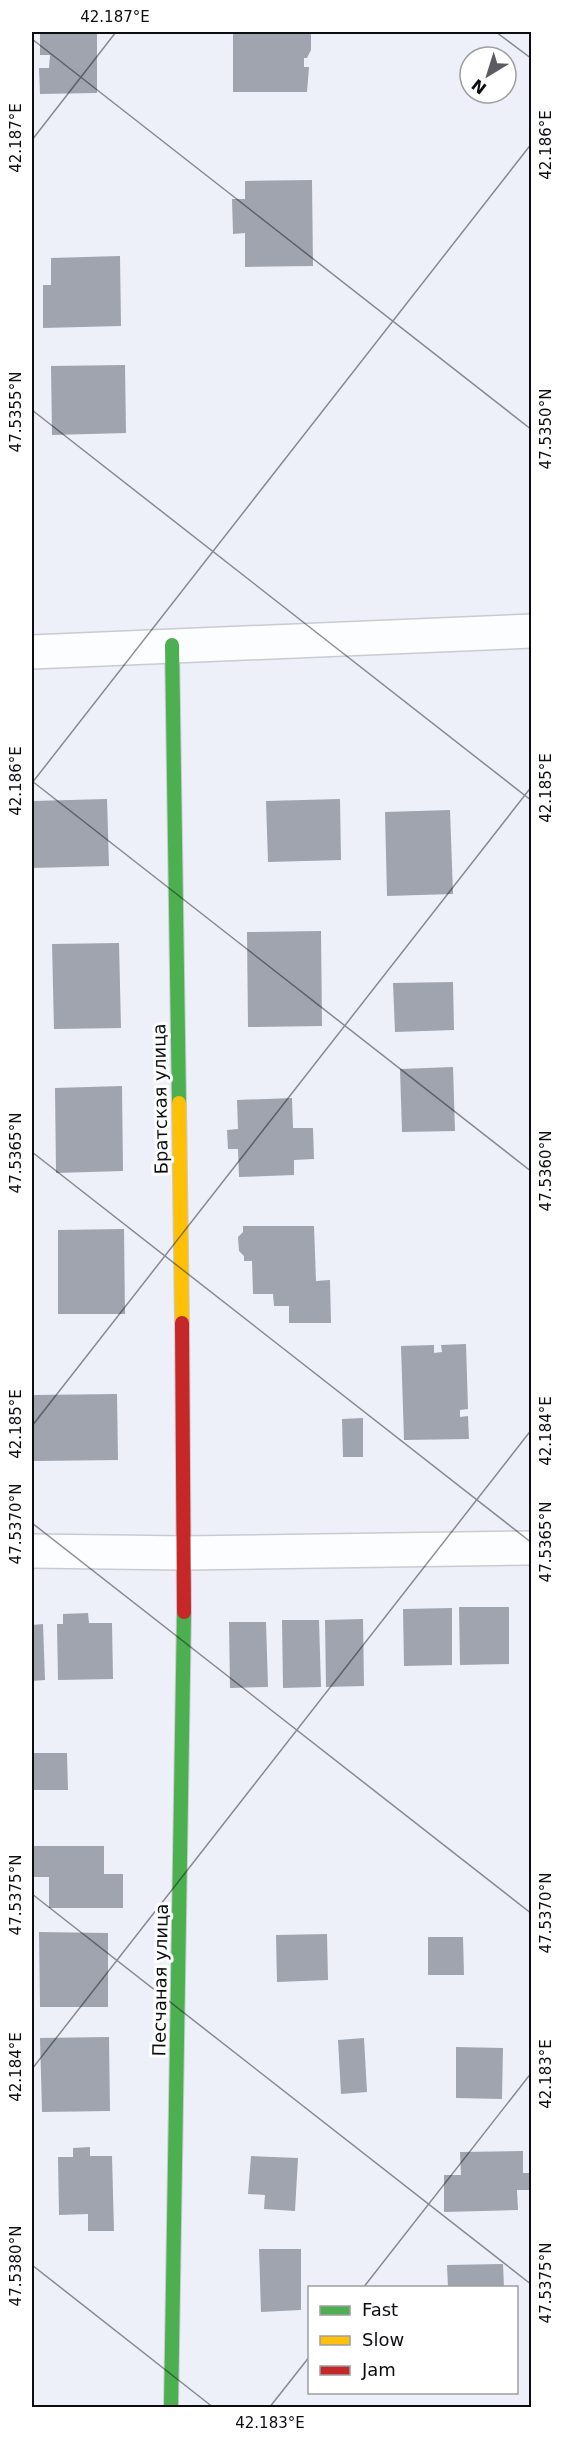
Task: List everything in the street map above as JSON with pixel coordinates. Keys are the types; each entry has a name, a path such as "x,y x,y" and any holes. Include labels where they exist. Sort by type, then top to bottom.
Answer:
{"street":[{"path":"32,652 531,630"},
{"name":"Братская улица","path":"172,645 185,1553"},
{"path":"32,1551 185,1553 531,1548"},
{"name":"Песчаная улица","path":"171,2408 185,1553"}],"building":[{"path":"40,32 97,32 97,93 40,94 39,68 49,68 50,55 40,55"},
{"path":"233,32 307,32 311,34 311,50 307,58 304,58 304,67 309,67 307,92 233,92"},
{"path":"312,180 313,266 245,267 245,233 233,234 232,199 245,199 245,181"},
{"path":"120,256 121,326 43,328 43,285 51,285 51,258"},
{"path":"125,365 126,433 52,435 51,366"},
{"path":"107,799 109,866 32,868 32,801"},
{"path":"340,799 341,860 268,862 266,801"},
{"path":"450,810 453,894 387,896 385,812"},
{"path":"321,931 322,1026 248,1027 247,932"},
{"path":"119,943 121,1028 54,1029 52,944"},
{"path":"453,982 454,1030 395,1032 393,983"},
{"path":"453,1067 455,1131 402,1132 400,1069"},
{"path":"122,1086 123,1171 56,1173 55,1088"},
{"path":"292,1098 293,1128 313,1128 314,1159 294,1160 294,1175 239,1177 238,1149 228,1149 227,1130 238,1129 237,1100"},
{"path":"243,1226 314,1226 316,1281 330,1280 331,1323 289,1323 289,1306 274,1306 273,1294 253,1294 252,1261 244,1261 244,1256 239,1251 238,1237 243,1232"},
{"path":"124,1229 125,1314 58,1314 58,1230"},
{"path":"466,1344 468,1409 460,1410 460,1417 468,1416 469,1439 404,1440 401,1346 434,1345 434,1353 442,1352 441,1345"},
{"path":"117,1394 118,1460 34,1461 33,1395"},
{"path":"363,1418 363,1457 343,1457 342,1419"},
{"path":"459,1607 509,1607 509,1664 460,1665"},
{"path":"452,1608 452,1665 404,1666 403,1609"},
{"path":"88,1613 89,1623 112,1623 113,1679 58,1680 57,1624 63,1624 63,1614"},
{"path":"363,1619 364,1686 326,1687 325,1620"},
{"path":"282,1620 319,1620 321,1687 283,1688"},
{"path":"229,1622 266,1622 268,1687 230,1688"},
{"path":"43,1624 45,1680 32,1681 32,1625"},
{"path":"32,1753 67,1753 68,1790 32,1790"},
{"path":"33,1846 104,1846 104,1874 123,1874 123,1908 49,1908 49,1877 33,1877"},
{"path":"39,1932 108,1933 108,2007 40,2007"},
{"path":"327,1934 328,1980 277,1982 276,1935"},
{"path":"428,1937 463,1937 464,1975 428,1975"},
{"path":"109,2037 110,2111 42,2112 40,2038"},
{"path":"364,2038 367,2092 341,2094 338,2040"},
{"path":"456,2047 503,2048 502,2099 456,2098"},
{"path":"90,2147 90,2156 112,2156 114,2231 88,2231 88,2214 59,2215 58,2157 73,2157 73,2148"},
{"path":"523,2151 523,2173 532,2173 532,2190 517,2190 518,2210 444,2212 444,2175 461,2175 460,2152"},
{"path":"251,2156 298,2158 295,2211 264,2209 265,2195 248,2194"},
{"path":"259,2249 301,2249 301,2310 261,2312"},
{"path":"503,2264 504,2286 448,2286 447,2265"}],"traffic: fast":[{"path":"172,645 179,1103"},
{"path":"171,2408 184,1612"}],"traffic: slow":[{"path":"179,1103 182,1323"}],"traffic: jam":[{"path":"182,1323 184,1612"}]}
